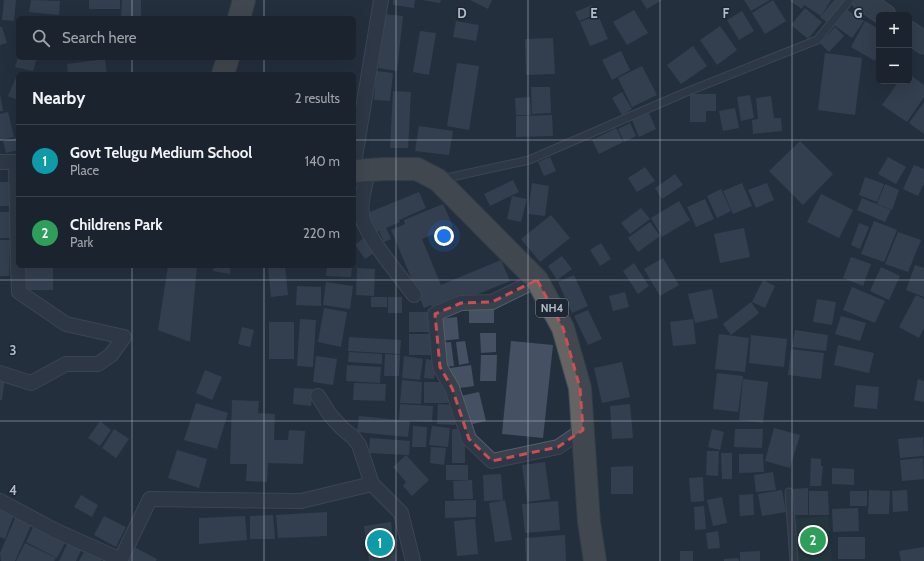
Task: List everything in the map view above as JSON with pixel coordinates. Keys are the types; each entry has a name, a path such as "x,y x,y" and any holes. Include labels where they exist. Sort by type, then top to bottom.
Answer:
{"highway":[{"path":"240,16 244,0"},
{"path":"224,72 227,60"},
{"name":"NH4","path":"359,168 417,168 438,180 537,280 563,328 580,388 589,522 595,561"}],"main road":[{"path":"863,0 881,12"},
{"path":"912,34 924,43"}],"street":[{"path":"381,0 359,168 362,194 362,216 368,233 414,295"},
{"path":"0,162 16,162"},
{"path":"0,374 31,383 66,364 98,364 111,355 124,337 66,324 19,292 18,268"},
{"path":"537,280 492,302 461,303 435,314 440,367 452,388 469,439 492,461 558,447 583,430"},
{"path":"318,396 330,415 353,437 359,445 372,484 401,513 413,561"},
{"path":"0,501 54,530 120,560 150,499 302,501 372,484"}],"lane":[{"path":"438,180 528,160 684,93 817,40 850,0"},
{"path":"789,492 794,561"}],"highlighted area":[{"path":"537,280 563,328 580,388 583,430 558,447 492,461 469,439 452,388 440,367 435,314 461,303 492,302"}],"green space":[{"path":"828,516 832,561 798,561 795,519"}],"building":[{"path":"4,0 16,0 14,21 2,20"},
{"path":"31,0 60,1 59,15 29,12"},
{"path":"89,0 120,0 120,9 89,9"},
{"path":"122,0 141,0 141,16 121,16"},
{"path":"393,0 415,0 414,8 393,5"},
{"path":"422,0 441,0 440,3"},
{"path":"470,0 492,0 488,9"},
{"path":"641,0 662,0 647,9"},
{"path":"744,0 770,0 751,11"},
{"path":"773,0 786,21 765,34 752,13"},
{"path":"831,0 821,16 804,5 802,9 790,1"},
{"path":"834,0 848,0 829,24 820,17"},
{"path":"592,5 596,14 579,21 575,12"},
{"path":"805,8 822,22 808,39 791,25"},
{"path":"846,9 864,21 852,38 834,25"},
{"path":"634,10 648,33 627,45 613,22"},
{"path":"742,11 754,31 739,40 727,20"},
{"path":"384,14 403,16 397,71 378,68"},
{"path":"598,15 608,39 590,46 580,22"},
{"path":"456,21 479,25 476,41 453,37"},
{"path":"865,21 876,27 875,61 851,47"},
{"path":"720,26 737,50 717,65 700,40"},
{"path":"0,27 2,27 7,43 0,45"},
{"path":"835,27 844,36 829,52 820,43"},
{"path":"420,31 436,33 429,75 413,72"},
{"path":"553,38 555,74 526,75 525,39"},
{"path":"693,46 707,66 681,84 667,65"},
{"path":"621,51 630,70 612,80 602,60"},
{"path":"825,53 862,58 855,115 818,110"},
{"path":"17,60 36,60 33,71 15,67"},
{"path":"105,60 107,72 68,72 67,64"},
{"path":"457,63 479,66 469,130 447,126"},
{"path":"642,66 657,95 632,107 618,78"},
{"path":"376,71 393,73 390,101 374,100"},
{"path":"912,76 924,85 924,97 907,122 882,105 897,84 912,84"},
{"path":"16,78 16,99 8,96"},
{"path":"531,87 550,87 551,113 532,114"},
{"path":"393,91 411,92 408,148 390,148"},
{"path":"622,92 632,109 622,115 612,98"},
{"path":"0,94 3,111 0,111"},
{"path":"690,94 716,94 716,111 706,111 706,122 690,122"},
{"path":"750,95 754,118 741,121 737,97"},
{"path":"771,96 774,118 781,118 782,131 753,134 752,120 758,119 756,98"},
{"path":"530,97 531,115 516,115 515,98"},
{"path":"924,102 924,134 909,123"},
{"path":"735,108 739,128 723,131 719,111"},
{"path":"8,112 14,137 0,140 0,114"},
{"path":"649,113 656,129 639,137 632,120"},
{"path":"552,115 553,136 516,137 516,116"},
{"path":"630,123 636,136 624,142 618,129"},
{"path":"419,126 453,131 449,155 415,151"},
{"path":"616,128 623,142 599,154 592,140"},
{"path":"16,138 16,150 6,153 3,141"},
{"path":"800,141 833,174 803,205 769,171"},
{"path":"550,157 556,171 544,176 538,162"},
{"path":"888,157 906,167 896,184 878,174"},
{"path":"914,165 924,169 924,183 918,196 903,189"},
{"path":"645,167 655,181 637,192 628,178"},
{"path":"675,174 683,185 662,199 655,188"},
{"path":"865,177 884,184 877,202 859,195"},
{"path":"513,180 519,192 490,206 484,194"},
{"path":"0,182 13,182 13,206 0,206"},
{"path":"532,183 549,186 545,216 528,214"},
{"path":"742,183 752,206 733,214 723,191"},
{"path":"767,183 774,200 756,208 748,190"},
{"path":"885,184 899,190 892,210 877,204"},
{"path":"721,189 731,211 717,218 707,196"},
{"path":"419,192 426,208 399,220 400,222 386,228 391,239 384,242 379,231 373,233 365,214"},
{"path":"821,194 853,210 839,238 807,222"},
{"path":"512,196 527,199 521,222 507,219"},
{"path":"862,198 891,210 885,222 857,210"},
{"path":"705,199 714,219 696,227 687,207"},
{"path":"679,201 690,220 662,237 651,218"},
{"path":"443,204 453,226 422,239 441,285 501,260 510,281 434,312 431,305 424,308 391,230 405,224 404,220"},
{"path":"641,208 650,219 630,234 621,223"},
{"path":"0,212 11,212 12,238 0,238"},
{"path":"356,214 361,225 356,227"},
{"path":"551,215 570,238 540,262 521,239"},
{"path":"874,221 897,230 884,262 861,254"},
{"path":"650,222 660,236 638,252 628,238"},
{"path":"859,223 869,227 860,249 851,245"},
{"path":"744,228 750,257 720,263 714,234"},
{"path":"898,232 921,240 908,272 885,264"},
{"path":"367,235 378,250 365,259 356,244"},
{"path":"0,240 10,240 9,276 0,276"},
{"path":"601,243 611,259 600,266 590,250"},
{"path":"562,256 572,269 557,280 548,266"},
{"path":"851,257 871,264 863,286 843,278"},
{"path":"663,258 679,285 660,296 644,269"},
{"path":"634,263 649,286 638,294 623,271"},
{"path":"915,265 924,268 924,297 906,290"},
{"path":"881,267 900,276 889,300 870,291"},
{"path":"23,268 53,268 53,290 23,290"},
{"path":"168,268 197,268 190,342 158,330"},
{"path":"214,268 231,268 230,274 213,271"},
{"path":"268,268 285,268 288,295 271,297"},
{"path":"327,268 352,268 351,277 326,276"},
{"path":"357,268 375,269 374,296 356,295"},
{"path":"574,275 588,306 572,313 558,282"},
{"path":"763,280 775,286 765,308 752,302"},
{"path":"326,282 353,286 350,309 323,305"},
{"path":"297,286 321,287 321,306 296,305"},
{"path":"852,287 885,301 875,323 843,310"},
{"path":"712,289 718,318 695,323 688,294"},
{"path":"625,292 629,307 613,311 609,296"},
{"path":"916,295 924,299 924,328 919,338 899,327"},
{"path":"371,297 387,297 387,307 371,307"},
{"path":"388,297 402,297 402,313 388,313"},
{"path":"817,299 836,302 832,325 813,322"},
{"path":"751,302 759,313 731,335 723,324"},
{"path":"494,305 494,323 469,323 469,306"},
{"path":"324,308 347,312 341,347 318,342"},
{"path":"588,310 602,339 588,345 574,316"},
{"path":"409,312 429,312 429,332 409,332"},
{"path":"841,316 866,323 860,341 835,334"},
{"path":"457,317 459,339 440,341 439,319"},
{"path":"300,319 316,320 313,367 297,366"},
{"path":"693,319 696,344 673,346 670,322"},
{"path":"269,322 294,322 294,359 269,359"},
{"path":"242,327 254,330 250,347 238,344"},
{"path":"795,330 828,335 826,351 792,347"},
{"path":"480,333 496,333 496,352 481,353"},
{"path":"409,334 432,334 431,355 409,355"},
{"path":"719,334 749,338 745,372 715,369"},
{"path":"751,335 787,339 784,367 749,363"},
{"path":"349,337 401,340 400,354 348,351"},
{"path":"465,341 469,363 459,365 456,342"},
{"path":"511,341 553,345 543,438 502,434"},
{"path":"451,342 454,366 441,367 439,343"},
{"path":"838,345 874,353 869,373 834,365"},
{"path":"791,349 824,353 821,379 788,375"},
{"path":"349,352 382,354 382,364 348,362"},
{"path":"385,354 400,355 399,376 384,376"},
{"path":"481,355 497,355 496,381 480,381"},
{"path":"316,356 337,359 333,385 313,382"},
{"path":"404,356 423,359 420,380 402,378"},
{"path":"426,359 437,361 434,379 424,378"},
{"path":"622,362 630,397 602,403 594,368"},
{"path":"347,365 381,367 380,383 346,381"},
{"path":"471,365 474,386 453,389 450,368"},
{"path":"205,370 222,377 212,400 196,393"},
{"path":"717,373 743,376 738,412 713,409"},
{"path":"0,377 5,378 2,400 0,400"},
{"path":"743,379 768,382 763,423 739,420"},
{"path":"918,379 924,381 924,402 914,400"},
{"path":"402,380 422,382 421,404 400,403"},
{"path":"424,382 448,382 448,403 424,403"},
{"path":"354,383 386,384 385,401 353,400"},
{"path":"856,385 879,387 877,409 854,407"},
{"path":"294,388 313,389 311,406 293,404"},
{"path":"479,392 486,421 468,425 461,396"},
{"path":"232,400 259,401 258,413 275,414 274,440 288,440 289,430 305,431 303,464 268,463 267,482 246,481 247,464 230,464"},
{"path":"196,403 228,413 217,449 184,440"},
{"path":"400,404 433,406 432,422 399,420"},
{"path":"438,404 456,405 455,425 437,424"},
{"path":"630,404 633,438 612,439 610,406"},
{"path":"359,416 410,421 408,437 357,432"},
{"path":"100,421 111,430 100,446 88,438"},
{"path":"413,426 427,427 426,447 412,447"},
{"path":"432,426 450,428 448,447 429,445"},
{"path":"774,428 800,435 790,468 765,461"},
{"path":"114,429 129,439 116,458 102,448"},
{"path":"452,429 465,429 465,463 452,463"},
{"path":"712,429 724,432 720,450 708,447"},
{"path":"735,429 763,429 762,448 734,447"},
{"path":"923,437 924,456 900,458 898,439"},
{"path":"370,438 410,441 409,455 369,453"},
{"path":"431,447 446,448 444,465 430,463"},
{"path":"177,450 207,459 199,488 168,478"},
{"path":"707,451 719,451 718,476 706,475"},
{"path":"721,453 732,453 732,479 722,479"},
{"path":"739,454 763,454 764,472 739,473"},
{"path":"406,455 429,480 412,496 403,486 406,482 393,467"},
{"path":"811,458 821,459 821,466 823,466 821,486 810,486"},
{"path":"923,458 924,479 902,481 900,460"},
{"path":"545,462 550,499 527,502 522,465"},
{"path":"446,465 468,465 468,480 446,480"},
{"path":"633,466 633,494 611,494 611,467"},
{"path":"832,468 854,469 854,485 832,484"},
{"path":"773,472 776,490 756,492 754,475"},
{"path":"501,474 503,500 484,501 483,475"},
{"path":"703,477 704,501 691,502 689,478"},
{"path":"472,480 473,499 454,499 453,481"},
{"path":"808,488 808,515 792,515 791,489"},
{"path":"782,490 786,512 762,516 758,494"},
{"path":"869,490 890,491 889,514 868,514"},
{"path":"907,490 908,511 893,512 892,491"},
{"path":"809,491 828,491 829,515 809,515"},
{"path":"850,491 867,491 867,506 850,506"},
{"path":"753,494 754,515 740,516 739,495"},
{"path":"81,495 98,505 92,517 74,507"},
{"path":"722,497 727,523 713,526 707,500"},
{"path":"476,500 476,517 445,518 445,501"},
{"path":"505,500 512,540 495,542 489,503"},
{"path":"558,501 560,530 525,533 522,504"},
{"path":"704,506 706,529 695,530 694,507"},
{"path":"0,507 15,512 5,539 0,537"},
{"path":"858,508 859,531 833,532 832,509"},
{"path":"327,512 327,536 278,538 276,515"},
{"path":"273,515 275,539 250,539 250,516"},
{"path":"16,516 32,523 15,561 1,561 0,553"},
{"path":"104,516 126,527 116,547 94,535"},
{"path":"245,516 247,540 199,544 199,518"},
{"path":"475,519 478,554 457,556 454,521"},
{"path":"391,522 396,561 369,561 364,526"},
{"path":"35,523 67,539 57,558 26,542"},
{"path":"718,531 720,548 708,549 706,533"},
{"path":"565,535 566,561 526,561 525,538"},
{"path":"838,537 865,537 865,559 838,559"},
{"path":"68,542 82,548 76,561 59,561"},
{"path":"25,543 56,558 54,561 16,561"},
{"path":"132,546 157,559 156,561 127,561"},
{"path":"924,547 924,561 901,561 899,551"},
{"path":"85,550 102,558 101,561 79,561"},
{"path":"680,551 693,551 693,561 680,561"},
{"path":"760,551 760,561 740,561 740,552"},
{"path":"738,558 739,561 724,561 724,559"}],"place":[{"name":"Childrens Park","path":"813,540"},
{"name":"Govt Telugu Medium School","path":"380,543"}]}
